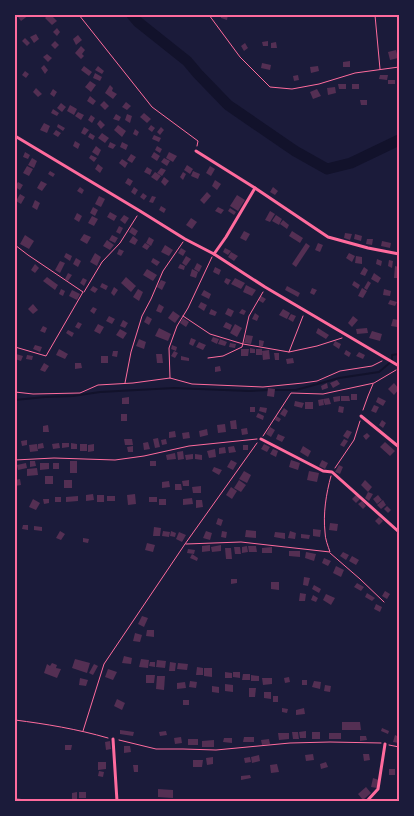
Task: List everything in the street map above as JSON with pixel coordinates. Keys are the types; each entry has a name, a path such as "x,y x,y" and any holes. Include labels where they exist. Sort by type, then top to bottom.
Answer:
{"street":[{"path":"15,136 399,367"},
{"path":"196,151 328,237 399,254"},
{"path":"214,254 255,188"},
{"path":"361,416 399,447"},
{"path":"260,439 323,471 332,472 399,532"},
{"path":"113,739 117,801"},
{"path":"367,801 378,789 385,744"},
{"path":"15,800 27,801"}],"path":[{"path":"79,15 152,107 198,141 196,151"},
{"path":"209,15 240,57 270,87 292,89 319,84 355,73 399,67"},
{"path":"375,15 380,70"},
{"path":"15,347 46,356 102,262 120,243 140,211"},
{"path":"125,383 131,352 142,316 152,299 163,271 185,239"},
{"path":"15,245 83,292"},
{"path":"170,378 169,348 177,326 188,308 214,254"},
{"path":"208,358 223,356 242,347 249,316 265,287"},
{"path":"289,352 304,310"},
{"path":"183,316 210,334 243,344 289,352 317,346 348,336"},
{"path":"15,392 33,394 80,393 98,385 170,378 192,384 262,387 318,381 340,371 372,366 388,359"},
{"path":"83,731 104,664 291,393 323,394 374,383 399,367"},
{"path":"374,383 354,440 332,472 327,489 325,534 330,552 384,602"},
{"path":"15,460 54,458 115,460 189,446 260,439"},
{"path":"185,544 241,542 330,552"},
{"path":"15,720 83,731 156,749 216,750 290,743 330,742 378,742 399,747"}],"building":[{"path":"29,15 21,21 18,17"},
{"path":"51,15 57,21 52,25 45,18"},
{"path":"221,15 228,15 227,20 221,18"},
{"path":"57,28 60,32 57,36 53,32"},
{"path":"36,34 39,39 34,43 30,37"},
{"path":"78,35 82,40 76,45 73,39"},
{"path":"25,38 30,43 27,46 22,41"},
{"path":"55,41 59,45 55,49 51,45"},
{"path":"268,41 268,46 263,46 262,42"},
{"path":"276,42 277,48 271,48 271,43"},
{"path":"245,43 248,48 244,51 241,46"},
{"path":"81,46 85,50 82,54 84,56 81,59 75,53"},
{"path":"396,50 398,58 390,60 388,52"},
{"path":"47,54 52,58 48,62 43,57"},
{"path":"350,61 350,67 343,67 343,62"},
{"path":"262,63 271,65 270,70 261,68"},
{"path":"44,65 48,70 45,74 41,68"},
{"path":"84,66 92,72 89,76 81,70"},
{"path":"98,66 104,71 102,74 95,70"},
{"path":"318,66 319,71 311,73 310,67"},
{"path":"25,71 29,74 26,78 22,75"},
{"path":"95,73 102,77 100,81 93,78"},
{"path":"298,75 299,80 294,81 293,76"},
{"path":"380,75 388,75 387,80 379,79"},
{"path":"388,80 395,80 395,84 388,84"},
{"path":"90,81 96,85 91,92 85,87"},
{"path":"338,84 346,84 346,89 339,89"},
{"path":"352,84 359,84 359,89 352,89"},
{"path":"110,85 113,88 112,91 117,94 113,99 105,93"},
{"path":"335,87 336,93 328,95 327,88"},
{"path":"36,88 42,94 38,97 33,92"},
{"path":"53,89 57,92 54,97 50,94"},
{"path":"317,89 321,96 313,99 310,92"},
{"path":"90,96 96,101 93,105 87,101"},
{"path":"360,100 367,100 367,105 361,105"},
{"path":"104,101 109,106 105,110 100,105"},
{"path":"126,102 131,106 127,110 122,107"},
{"path":"61,103 66,107 62,112 57,108"},
{"path":"70,105 77,109 74,115 67,111"},
{"path":"53,109 59,113 57,116 51,113"},
{"path":"78,112 84,115 81,120 75,116"},
{"path":"144,113 151,119 147,123 140,117"},
{"path":"116,114 121,117 119,121 113,119"},
{"path":"127,114 132,116 130,123 125,120"},
{"path":"91,115 95,118 92,123 88,120"},
{"path":"100,120 105,125 101,129 97,124"},
{"path":"44,123 50,126 47,133 40,130"},
{"path":"58,124 65,128 63,131 57,127"},
{"path":"118,125 126,131 122,137 114,130"},
{"path":"151,125 155,128 152,132 148,129"},
{"path":"84,127 89,130 85,135 81,133"},
{"path":"161,127 164,130 160,135 157,132"},
{"path":"135,129 139,132 137,136 133,134"},
{"path":"56,130 61,133 58,137 53,134"},
{"path":"90,133 95,136 93,140 88,137"},
{"path":"102,133 109,138 105,143 98,138"},
{"path":"154,135 161,138 159,142 152,139"},
{"path":"75,141 80,144 78,149 73,146"},
{"path":"110,142 116,145 113,149 108,147"},
{"path":"122,142 128,145 126,150 120,147"},
{"path":"96,146 101,150 98,156 92,152"},
{"path":"157,146 162,149 160,153 155,150"},
{"path":"25,152 30,155 28,159 23,157"},
{"path":"154,152 160,156 157,161 151,157"},
{"path":"169,152 177,156 173,162 166,158"},
{"path":"131,154 136,157 132,163 127,160"},
{"path":"91,155 97,158 94,162 89,158"},
{"path":"32,158 37,161 34,168 28,165"},
{"path":"164,158 170,161 167,166 161,162"},
{"path":"122,159 128,163 125,168 119,163"},
{"path":"98,164 103,168 100,173 95,169"},
{"path":"187,165 193,169 190,174 184,170"},
{"path":"27,166 33,169 29,176 23,173"},
{"path":"210,166 215,169 211,176 206,173"},
{"path":"147,167 152,170 150,175 144,172"},
{"path":"161,168 166,170 162,176 157,173"},
{"path":"50,171 55,174 53,177 48,174"},
{"path":"193,171 200,174 198,179 191,176"},
{"path":"155,172 161,176 157,181 151,177"},
{"path":"183,172 186,174 183,180 180,177"},
{"path":"164,177 169,181 165,186 161,182"},
{"path":"128,178 133,181 130,186 125,183"},
{"path":"215,180 221,184 217,190 212,186"},
{"path":"41,181 47,184 42,191 37,188"},
{"path":"18,182 23,185 20,190 15,187"},
{"path":"80,187 84,190 82,194 77,191"},
{"path":"134,187 138,190 135,195 131,192"},
{"path":"273,187 278,191 275,195 270,192"},
{"path":"207,192 211,196 204,204 200,200"},
{"path":"143,193 147,196 144,200 140,197"},
{"path":"20,194 25,197 21,204 16,201"},
{"path":"237,195 245,200 238,211 230,206"},
{"path":"99,196 105,199 101,207 95,204"},
{"path":"152,196 156,197 153,203 149,202"},
{"path":"35,200 40,203 37,210 32,207"},
{"path":"161,206 166,209 164,213 159,210"},
{"path":"93,207 98,210 95,216 90,213"},
{"path":"218,207 224,210 221,214 215,211"},
{"path":"230,208 236,212 234,215 228,211"},
{"path":"270,211 275,214 270,222 265,220"},
{"path":"110,212 117,216 114,221 107,217"},
{"path":"77,213 82,216 79,222 74,219"},
{"path":"124,215 129,218 125,224 120,220"},
{"path":"276,215 282,219 279,225 272,221"},
{"path":"92,216 98,219 94,226 88,223"},
{"path":"191,218 197,222 192,229 186,225"},
{"path":"283,220 289,225 287,229 280,224"},
{"path":"119,226 123,228 120,234 116,232"},
{"path":"132,227 138,231 135,236 129,232"},
{"path":"244,231 250,234 246,241 240,238"},
{"path":"292,231 303,238 300,243 289,236"},
{"path":"345,233 352,234 350,240 344,238"},
{"path":"84,234 91,237 87,244 80,240"},
{"path":"355,234 362,236 361,241 354,239"},
{"path":"25,235 34,241 29,249 20,244"},
{"path":"112,235 118,238 115,243 109,240"},
{"path":"133,236 138,240 135,245 129,242"},
{"path":"149,237 154,240 151,246 146,243"},
{"path":"367,239 373,239 372,245 366,244"},
{"path":"107,240 114,245 110,250 103,246"},
{"path":"382,241 391,243 390,248 381,246"},
{"path":"145,243 150,246 147,250 142,247"},
{"path":"306,243 310,246 296,267 292,264"},
{"path":"318,243 323,245 320,252 315,250"},
{"path":"165,245 173,250 169,256 161,252"},
{"path":"181,248 186,251 183,256 178,253"},
{"path":"225,248 231,251 228,255 223,252"},
{"path":"119,249 124,251 121,256 117,254"},
{"path":"231,252 238,256 234,261 228,257"},
{"path":"66,253 72,256 70,261 64,257"},
{"path":"95,253 101,257 97,266 90,262"},
{"path":"349,253 355,256 352,262 346,258"},
{"path":"186,256 191,259 186,266 182,263"},
{"path":"356,256 362,257 362,264 355,263"},
{"path":"76,258 81,261 78,267 73,264"},
{"path":"153,258 160,262 157,266 151,262"},
{"path":"377,259 382,261 381,266 376,264"},
{"path":"389,260 393,261 392,268 388,266"},
{"path":"60,261 65,263 60,273 55,270"},
{"path":"197,263 202,266 199,272 194,269"},
{"path":"35,264 39,268 35,273 31,270"},
{"path":"180,264 185,266 184,270 178,268"},
{"path":"395,266 399,267 399,278 394,278"},
{"path":"215,267 221,270 219,275 213,272"},
{"path":"364,267 368,270 365,276 360,274"},
{"path":"147,269 157,275 153,281 143,275"},
{"path":"192,269 198,272 196,278 190,276"},
{"path":"68,273 72,275 68,281 65,279"},
{"path":"374,273 381,278 378,283 371,279"},
{"path":"47,277 58,285 55,290 43,281"},
{"path":"126,277 136,286 131,292 121,283"},
{"path":"83,278 87,280 84,286 80,283"},
{"path":"226,278 231,280 228,285 224,282"},
{"path":"235,278 245,283 241,289 231,284"},
{"path":"161,280 166,282 162,290 157,287"},
{"path":"354,281 360,285 358,289 352,285"},
{"path":"368,281 371,283 367,290 364,288"},
{"path":"102,283 108,286 106,290 100,287"},
{"path":"246,285 256,290 252,296 243,292"},
{"path":"93,286 98,289 95,293 90,290"},
{"path":"287,286 300,293 298,297 285,290"},
{"path":"114,287 118,290 114,296 111,293"},
{"path":"312,288 317,290 314,295 310,293"},
{"path":"362,288 367,291 363,298 358,296"},
{"path":"61,289 65,291 63,296 59,294"},
{"path":"138,289 143,292 139,301 133,297"},
{"path":"384,289 391,291 390,296 383,295"},
{"path":"72,290 80,294 77,300 69,296"},
{"path":"204,290 211,294 209,299 201,295"},
{"path":"261,296 266,299 263,303 258,300"},
{"path":"390,300 397,302 395,306 388,304"},
{"path":"201,302 207,305 204,311 198,307"},
{"path":"33,304 38,310 33,314 28,309"},
{"path":"159,304 164,307 161,313 156,311"},
{"path":"93,307 97,309 94,314 90,311"},
{"path":"228,308 234,311 231,317 225,314"},
{"path":"211,309 217,312 215,316 209,314"},
{"path":"242,309 246,311 244,315 239,313"},
{"path":"283,309 290,313 287,319 279,315"},
{"path":"173,311 180,316 175,323 168,318"},
{"path":"255,313 259,316 257,321 252,319"},
{"path":"291,314 296,316 293,322 288,319"},
{"path":"109,316 115,319 112,324 106,321"},
{"path":"147,316 152,319 149,325 144,322"},
{"path":"353,316 358,320 352,327 348,323"},
{"path":"183,318 189,322 186,327 180,323"},
{"path":"393,319 399,320 397,327 391,326"},
{"path":"123,320 128,323 125,328 120,326"},
{"path":"78,322 82,324 79,329 75,327"},
{"path":"226,322 232,325 230,330 223,327"},
{"path":"98,324 104,327 100,334 94,331"},
{"path":"235,324 242,328 237,337 230,333"},
{"path":"43,326 47,328 45,333 40,331"},
{"path":"159,328 171,334 168,341 155,336"},
{"path":"318,328 329,335 326,339 316,333"},
{"path":"367,328 368,333 357,334 356,329"},
{"path":"120,329 127,333 123,339 116,335"},
{"path":"68,330 74,333 72,337 66,333"},
{"path":"372,331 382,334 380,341 369,338"},
{"path":"246,335 253,336 251,344 244,343"},
{"path":"213,337 219,339 217,344 211,341"},
{"path":"191,338 196,340 193,346 189,344"},
{"path":"139,339 146,342 144,349 136,346"},
{"path":"220,339 227,342 225,346 218,344"},
{"path":"259,340 264,341 263,346 259,346"},
{"path":"335,341 341,344 339,349 333,345"},
{"path":"199,342 206,345 203,350 196,347"},
{"path":"230,343 236,344 235,348 229,347"},
{"path":"35,345 42,347 40,352 33,349"},
{"path":"172,345 177,347 176,351 171,349"},
{"path":"250,348 255,349 255,353 250,353"},
{"path":"59,349 68,354 65,359 56,355"},
{"path":"241,349 249,349 248,356 241,356"},
{"path":"256,349 262,349 262,355 256,355"},
{"path":"269,350 270,359 263,360 262,351"},
{"path":"346,350 351,353 349,357 344,354"},
{"path":"113,351 118,351 117,357 112,356"},
{"path":"174,351 178,353 175,358 171,356"},
{"path":"359,352 365,355 363,359 356,356"},
{"path":"274,353 279,353 279,360 275,360"},
{"path":"16,354 23,356 21,361 15,359"},
{"path":"156,354 162,354 163,363 157,363"},
{"path":"27,355 33,356 32,360 26,359"},
{"path":"101,356 108,356 108,363 101,363"},
{"path":"181,356 189,358 189,361 181,360"},
{"path":"293,358 294,363 287,364 286,359"},
{"path":"44,363 49,366 45,372 40,370"},
{"path":"75,363 81,363 82,368 75,369"},
{"path":"220,366 221,371 215,372 215,367"},
{"path":"337,380 340,384 333,388 330,383"},
{"path":"327,383 328,388 322,390 321,386"},
{"path":"394,383 399,389 394,395 388,389"},
{"path":"268,388 275,389 274,397 267,396"},
{"path":"351,394 357,394 357,400 351,400"},
{"path":"340,396 340,401 334,402 333,397"},
{"path":"341,396 349,396 350,401 341,401"},
{"path":"129,397 129,404 122,404 122,398"},
{"path":"378,397 386,401 383,406 376,402"},
{"path":"329,398 331,404 325,405 323,399"},
{"path":"323,399 324,405 319,406 318,400"},
{"path":"295,401 304,403 302,408 294,406"},
{"path":"305,402 313,402 313,409 305,409"},
{"path":"374,405 379,407 376,413 371,411"},
{"path":"339,406 344,407 343,413 338,412"},
{"path":"250,407 255,407 255,412 250,412"},
{"path":"260,407 267,408 266,413 259,411"},
{"path":"284,408 288,411 285,417 280,414"},
{"path":"258,413 264,416 263,420 256,417"},
{"path":"121,414 127,414 127,421 121,421"},
{"path":"276,416 281,419 279,422 275,420"},
{"path":"236,420 237,429 231,429 230,421"},
{"path":"382,420 386,423 383,428 379,425"},
{"path":"225,424 226,432 218,433 217,425"},
{"path":"48,425 49,432 43,432 43,426"},
{"path":"270,427 275,430 271,437 266,434"},
{"path":"247,428 248,434 242,435 241,429"},
{"path":"207,429 208,435 200,437 199,431"},
{"path":"347,430 352,432 348,439 343,436"},
{"path":"175,431 176,437 169,438 169,432"},
{"path":"189,432 190,438 183,439 182,433"},
{"path":"367,433 370,436 366,440 363,436"},
{"path":"278,434 285,437 282,442 276,439"},
{"path":"158,438 160,447 155,448 153,439"},
{"path":"124,439 132,439 133,445 125,445"},
{"path":"166,439 167,444 162,445 161,440"},
{"path":"344,439 348,441 344,447 340,445"},
{"path":"27,440 27,445 22,446 21,441"},
{"path":"148,442 150,449 144,450 143,443"},
{"path":"385,442 395,451 390,456 380,447"},
{"path":"43,443 44,448 38,449 38,444"},
{"path":"59,443 60,448 53,449 52,444"},
{"path":"62,443 69,443 69,447 62,448"},
{"path":"71,443 77,444 77,449 71,449"},
{"path":"37,444 38,451 30,452 29,445"},
{"path":"80,444 87,444 87,451 80,451"},
{"path":"94,444 94,451 88,452 88,445"},
{"path":"264,444 270,447 267,452 261,449"},
{"path":"243,445 248,445 248,450 243,450"},
{"path":"133,446 133,452 128,452 127,447"},
{"path":"234,446 236,452 229,453 228,447"},
{"path":"303,446 311,451 308,457 300,452"},
{"path":"225,447 226,453 219,454 219,448"},
{"path":"215,449 216,457 209,458 207,451"},
{"path":"273,449 278,451 276,457 270,454"},
{"path":"183,451 184,459 178,460 177,452"},
{"path":"175,453 176,459 167,460 166,455"},
{"path":"193,454 193,459 186,460 185,455"},
{"path":"195,454 202,455 202,460 195,459"},
{"path":"231,460 237,463 233,470 227,467"},
{"path":"291,460 300,463 298,470 289,467"},
{"path":"322,460 328,463 325,469 319,466"},
{"path":"30,461 35,461 36,466 30,467"},
{"path":"70,461 77,461 77,473 70,473"},
{"path":"150,461 156,461 156,466 150,466"},
{"path":"26,463 27,468 18,470 17,465"},
{"path":"40,463 49,463 49,469 40,470"},
{"path":"53,463 59,463 59,469 53,469"},
{"path":"339,465 343,467 340,474 335,472"},
{"path":"214,467 222,470 219,475 212,471"},
{"path":"37,468 38,475 27,476 27,469"},
{"path":"244,471 251,475 247,483 239,479"},
{"path":"309,471 319,473 317,482 307,480"},
{"path":"45,476 53,476 53,484 45,484"},
{"path":"20,479 21,485 15,486 15,480"},
{"path":"64,480 72,480 72,488 64,488"},
{"path":"189,480 189,486 183,486 182,481"},
{"path":"239,480 246,485 241,492 234,488"},
{"path":"365,480 372,487 368,492 361,485"},
{"path":"169,481 170,487 162,488 162,482"},
{"path":"175,484 181,484 182,490 175,490"},
{"path":"201,486 201,493 193,493 192,487"},
{"path":"231,487 237,491 232,499 226,495"},
{"path":"368,492 373,494 369,501 365,498"},
{"path":"93,494 94,500 86,501 86,495"},
{"path":"135,494 136,504 128,505 127,495"},
{"path":"97,495 104,495 104,502 97,502"},
{"path":"356,495 360,499 356,503 352,499"},
{"path":"378,495 382,500 377,504 373,499"},
{"path":"78,496 78,501 66,502 66,497"},
{"path":"107,496 115,496 115,501 107,501"},
{"path":"55,497 61,497 61,502 55,502"},
{"path":"149,497 157,497 157,502 149,502"},
{"path":"192,498 193,504 183,505 183,499"},
{"path":"33,499 40,503 36,510 29,507"},
{"path":"43,499 49,499 49,503 44,504"},
{"path":"159,499 166,499 166,505 159,505"},
{"path":"196,500 202,500 203,507 196,508"},
{"path":"383,500 386,505 381,509 377,505"},
{"path":"362,501 366,506 363,509 358,504"},
{"path":"387,506 391,510 388,513 384,509"},
{"path":"379,517 383,521 379,525 375,521"},
{"path":"218,518 223,520 221,526 216,524"},
{"path":"330,523 338,524 337,531 329,530"},
{"path":"23,525 28,525 28,530 22,529"},
{"path":"34,526 42,527 42,531 34,530"},
{"path":"154,527 161,528 160,536 153,536"},
{"path":"313,529 321,530 320,537 313,536"},
{"path":"246,530 256,531 256,538 245,537"},
{"path":"60,531 65,534 61,540 56,538"},
{"path":"163,531 170,532 169,537 162,536"},
{"path":"171,531 176,533 175,537 170,536"},
{"path":"206,531 212,533 210,540 203,538"},
{"path":"222,531 227,532 226,538 221,537"},
{"path":"290,531 296,533 295,539 288,538"},
{"path":"179,532 186,535 182,542 176,539"},
{"path":"275,532 285,533 285,539 274,537"},
{"path":"301,534 310,535 309,539 301,538"},
{"path":"83,538 89,539 88,543 83,542"},
{"path":"147,543 155,545 153,552 145,550"},
{"path":"210,545 210,551 202,552 202,546"},
{"path":"221,545 221,551 212,552 211,547"},
{"path":"247,546 248,552 242,553 242,547"},
{"path":"248,546 256,546 257,552 249,552"},
{"path":"234,547 240,547 241,554 235,554"},
{"path":"272,547 272,553 262,553 262,548"},
{"path":"225,548 231,548 232,559 226,559"},
{"path":"188,549 195,550 194,554 187,553"},
{"path":"289,551 300,551 300,557 289,556"},
{"path":"306,552 316,554 314,561 305,558"},
{"path":"343,552 349,555 346,560 340,556"},
{"path":"192,554 198,558 197,561 190,558"},
{"path":"352,556 359,560 356,565 349,561"},
{"path":"324,558 331,561 328,566 322,563"},
{"path":"336,566 344,570 341,577 333,573"},
{"path":"304,577 310,578 308,586 303,585"},
{"path":"231,579 237,579 237,583 231,584"},
{"path":"271,582 279,582 279,590 271,589"},
{"path":"357,583 364,587 361,591 354,587"},
{"path":"314,585 321,589 319,593 312,589"},
{"path":"385,591 390,594 387,599 382,596"},
{"path":"300,593 306,594 305,601 299,601"},
{"path":"367,593 375,598 372,601 365,597"},
{"path":"326,594 335,598 331,605 323,600"},
{"path":"313,595 318,598 316,602 311,600"},
{"path":"376,604 382,607 380,612 374,609"},
{"path":"142,616 148,618 144,627 138,624"},
{"path":"147,630 154,630 154,637 146,636"},
{"path":"135,633 142,635 140,642 133,641"},
{"path":"124,656 132,658 131,664 122,663"},
{"path":"75,659 90,663 87,673 72,668"},
{"path":"141,659 149,660 148,668 139,667"},
{"path":"157,660 166,661 165,668 156,667"},
{"path":"150,662 155,662 155,667 149,666"},
{"path":"170,662 176,663 175,671 169,671"},
{"path":"52,663 57,665 56,668 61,669 57,678 44,673 47,664 50,666"},
{"path":"178,663 188,664 187,670 177,669"},
{"path":"94,664 98,666 93,675 89,673"},
{"path":"197,667 203,668 203,675 196,675"},
{"path":"204,668 212,668 212,677 204,676"},
{"path":"108,669 117,672 113,680 105,677"},
{"path":"225,672 232,673 232,678 225,678"},
{"path":"233,672 240,672 240,678 233,677"},
{"path":"243,674 250,674 250,680 242,680"},
{"path":"146,675 155,675 154,683 146,683"},
{"path":"251,675 259,676 259,681 251,681"},
{"path":"157,676 165,676 164,690 156,689"},
{"path":"289,677 290,682 285,683 284,678"},
{"path":"80,678 88,680 86,686 79,685"},
{"path":"262,678 272,678 272,684 263,685"},
{"path":"302,680 307,680 307,685 302,685"},
{"path":"190,681 197,682 196,688 189,687"},
{"path":"314,681 321,682 320,689 312,687"},
{"path":"185,682 186,688 177,689 177,683"},
{"path":"225,684 233,685 233,692 225,691"},
{"path":"325,685 331,686 330,692 324,691"},
{"path":"212,686 219,687 219,693 212,692"},
{"path":"249,688 256,688 255,697 249,697"},
{"path":"264,692 271,692 271,699 264,698"},
{"path":"273,696 278,696 278,702 273,702"},
{"path":"117,699 125,703 122,710 114,706"},
{"path":"183,700 189,700 189,705 183,705"},
{"path":"282,708 288,709 287,713 282,712"},
{"path":"304,708 305,714 296,715 296,710"},
{"path":"342,722 360,722 361,730 342,730"},
{"path":"382,728 389,731 388,734 381,731"},
{"path":"120,730 134,732 133,736 120,734"},
{"path":"166,731 167,735 160,736 159,732"},
{"path":"306,731 306,738 300,738 299,732"},
{"path":"292,732 298,732 299,739 293,739"},
{"path":"312,732 320,732 320,739 312,739"},
{"path":"278,733 289,733 289,739 279,740"},
{"path":"329,733 341,733 341,739 329,739"},
{"path":"395,735 399,737 399,743 393,742"},
{"path":"360,736 366,736 367,740 360,741"},
{"path":"181,737 182,743 175,744 174,738"},
{"path":"244,737 254,737 254,742 243,742"},
{"path":"224,738 232,738 232,743 223,742"},
{"path":"188,739 198,739 198,745 188,745"},
{"path":"269,739 270,744 262,745 261,740"},
{"path":"214,740 214,747 202,747 202,741"},
{"path":"110,741 111,749 106,750 105,742"},
{"path":"65,745 72,745 71,750 65,750"},
{"path":"124,746 130,746 131,752 124,753"},
{"path":"313,754 314,760 306,761 305,755"},
{"path":"363,754 369,754 370,760 364,761"},
{"path":"259,755 260,761 252,763 251,757"},
{"path":"213,757 213,764 207,765 206,758"},
{"path":"250,757 251,762 245,763 244,758"},
{"path":"193,760 203,760 202,767 193,767"},
{"path":"98,762 106,762 106,769 98,770"},
{"path":"326,762 328,767 321,769 320,764"},
{"path":"277,764 279,772 271,773 270,765"},
{"path":"133,765 138,765 138,772 134,772"},
{"path":"389,769 395,769 395,775 389,775"},
{"path":"99,771 104,772 103,777 98,776"},
{"path":"250,775 251,778 241,780 241,776"},
{"path":"373,778 379,780 377,788 371,787"},
{"path":"366,787 371,793 363,800 358,794"},
{"path":"158,789 173,790 173,798 158,797"},
{"path":"77,792 77,799 72,799 72,793"},
{"path":"79,792 86,792 86,798 79,798"}],"waterway":[{"path":"132,15 138,22 187,61 228,105 295,151 327,169 351,163 399,140"},
{"path":"273,390 296,390 339,378 379,372 392,361 392,355 399,354"},
{"path":"15,400 100,392 174,388 268,390"}]}
